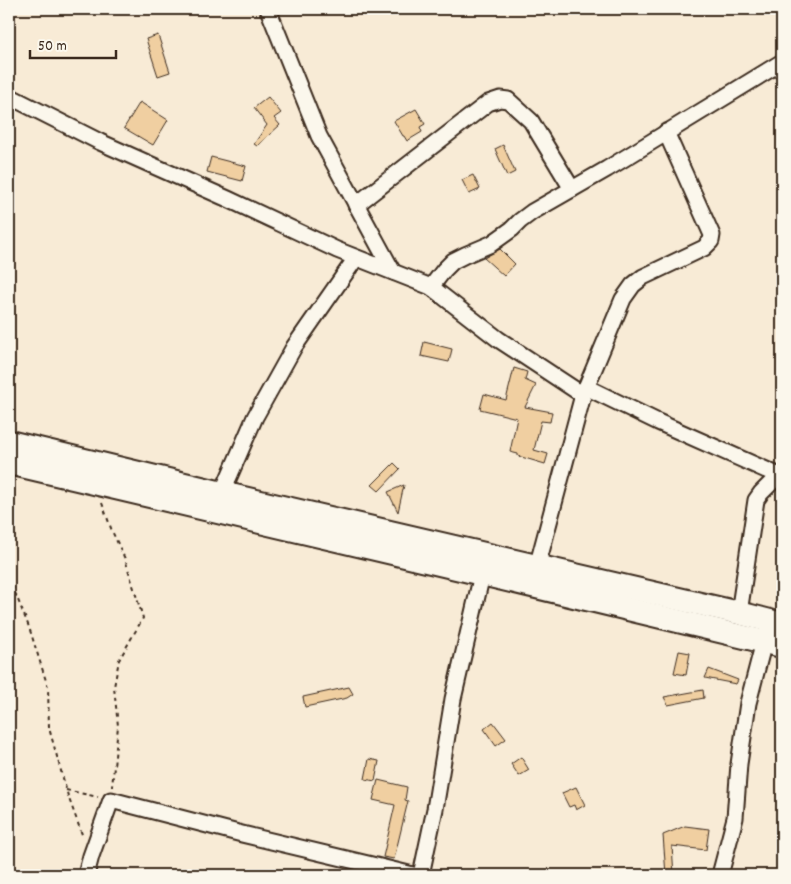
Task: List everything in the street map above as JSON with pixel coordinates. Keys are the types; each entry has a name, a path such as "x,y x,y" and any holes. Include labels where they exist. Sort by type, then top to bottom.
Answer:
{"highway":[{"path":"9,442 222,494 484,564 537,566 739,612 774,633"},
{"path":"9,463 484,564 774,633"}],"street":[{"path":"268,9 319,136 394,272"},
{"path":"431,287 453,262 491,244 532,212 782,62"},
{"path":"9,96 100,142 337,250 431,287 498,339 584,391 781,476 761,493 756,500 739,612"},
{"path":"356,205 488,103 500,99 508,100 531,121 572,189"},
{"path":"537,566 584,391 623,299 633,285 643,277 704,248 711,241 712,235 666,132"},
{"path":"222,494 255,417 294,347 356,258"},
{"path":"421,875 435,810 453,699 484,564"},
{"path":"720,875 735,818 739,764 748,703 774,633"},
{"path":"86,875 111,800 413,875"}],"path":[{"path":"66,790 111,800 118,726 114,687 120,660 143,618 125,559 102,503"},
{"path":"9,578 29,627 48,687 49,728 66,790 78,826 91,856"}],"building":[{"path":"158,35 170,72 158,76 146,39"},
{"path":"268,97 281,113 274,118 280,125 257,146 254,144 267,125 254,108"},
{"path":"140,102 168,120 153,145 124,128"},
{"path":"416,109 425,124 420,127 422,132 407,141 394,121"},
{"path":"503,145 515,172 507,176 495,149"},
{"path":"211,157 246,166 242,181 207,172"},
{"path":"473,175 480,189 469,194 462,180"},
{"path":"500,249 515,264 504,276 484,258"},
{"path":"424,342 452,349 449,362 421,356"},
{"path":"514,368 527,372 525,380 536,385 525,407 552,412 550,422 541,421 534,450 548,454 545,464 510,452 517,418 480,409 484,394 506,400"},
{"path":"394,463 400,469 379,491 372,485"},
{"path":"404,485 398,512 388,492"},
{"path":"679,651 690,653 686,675 674,673"},
{"path":"709,669 738,680 736,684 705,678"},
{"path":"349,687 353,694 347,698 305,707 303,697"},
{"path":"703,690 704,698 668,705 664,697"},
{"path":"493,722 506,739 496,746 484,729"},
{"path":"521,757 529,770 519,776 511,764"},
{"path":"369,759 379,761 375,781 365,779"},
{"path":"378,780 407,787 405,800 408,801 394,859 383,857 395,805 373,800"},
{"path":"576,787 585,805 576,810 574,805 569,807 562,793"},
{"path":"685,826 709,829 706,850 672,846 674,875 666,875 663,835"}]}
